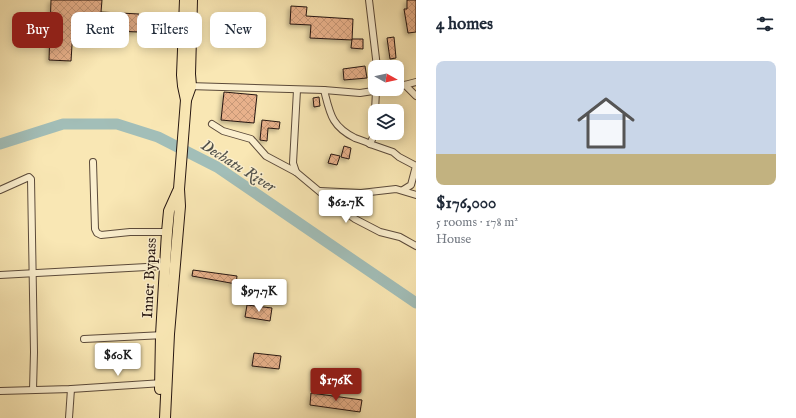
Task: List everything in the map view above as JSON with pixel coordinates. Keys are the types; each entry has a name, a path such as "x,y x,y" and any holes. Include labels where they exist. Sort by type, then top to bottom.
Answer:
{"main road":[{"name":"Inner Bypass","path":"165,335 180,206 179,189 187,86 185,0"},
{"name":"Inner Bypass","path":"187,86 190,74 192,0"},
{"name":"Inner Bypass","path":"158,418 163,383 167,232 169,211 179,189"},
{"name":"Inner Bypass","path":"163,383 166,418"}],"street":[{"path":"369,0 376,60"},
{"path":"416,82 405,85 416,96"},
{"path":"187,86 324,90 360,93 368,92"},
{"path":"296,172 294,168 294,160 297,90"},
{"path":"324,90 330,114 336,125 349,134 370,144 393,152 416,166 411,185 403,190"},
{"path":"212,124 224,131 251,138 266,156 296,172 355,220 380,232 400,237 416,246"},
{"path":"370,144 372,140"},
{"path":"284,165 294,160"},
{"path":"93,162 95,229 97,233 101,235 138,232 167,232"},
{"path":"0,190 29,177 31,178 34,352 33,390"},
{"path":"320,192 361,193 396,189 416,195"},
{"path":"0,275 165,266"},
{"path":"84,339 165,335"},
{"path":"0,391 163,383"},
{"path":"69,418 71,388"}],"building":[{"path":"51,0 102,0 101,12 71,12 71,61 49,60 49,48 63,48 63,12 51,12"},
{"path":"407,0 416,0 416,32 408,33 404,9 407,9"},
{"path":"291,6 307,7 306,16 353,19 352,40 310,38 311,25 290,24"},
{"path":"129,13 137,14 137,32 129,32"},
{"path":"394,37 396,58 390,59 387,38"},
{"path":"352,39 363,39 363,49 351,48"},
{"path":"365,66 367,78 344,80 343,69"},
{"path":"224,92 257,95 254,123 221,120"},
{"path":"319,97 320,106 314,107 313,98"},
{"path":"262,120 280,122 279,129 268,128 267,141 260,140"},
{"path":"344,146 351,148 349,159 341,157"},
{"path":"331,154 340,156 337,165 328,163"},
{"path":"193,270 237,276 236,284 192,276"},
{"path":"247,305 272,308 270,321 245,317"},
{"path":"254,353 281,356 279,369 252,366"},
{"path":"311,393 362,400 360,412 310,405"}],"waterway":[{"name":"Dechatu River","path":"0,144 63,124 117,124 158,137 217,167 416,303"}]}
